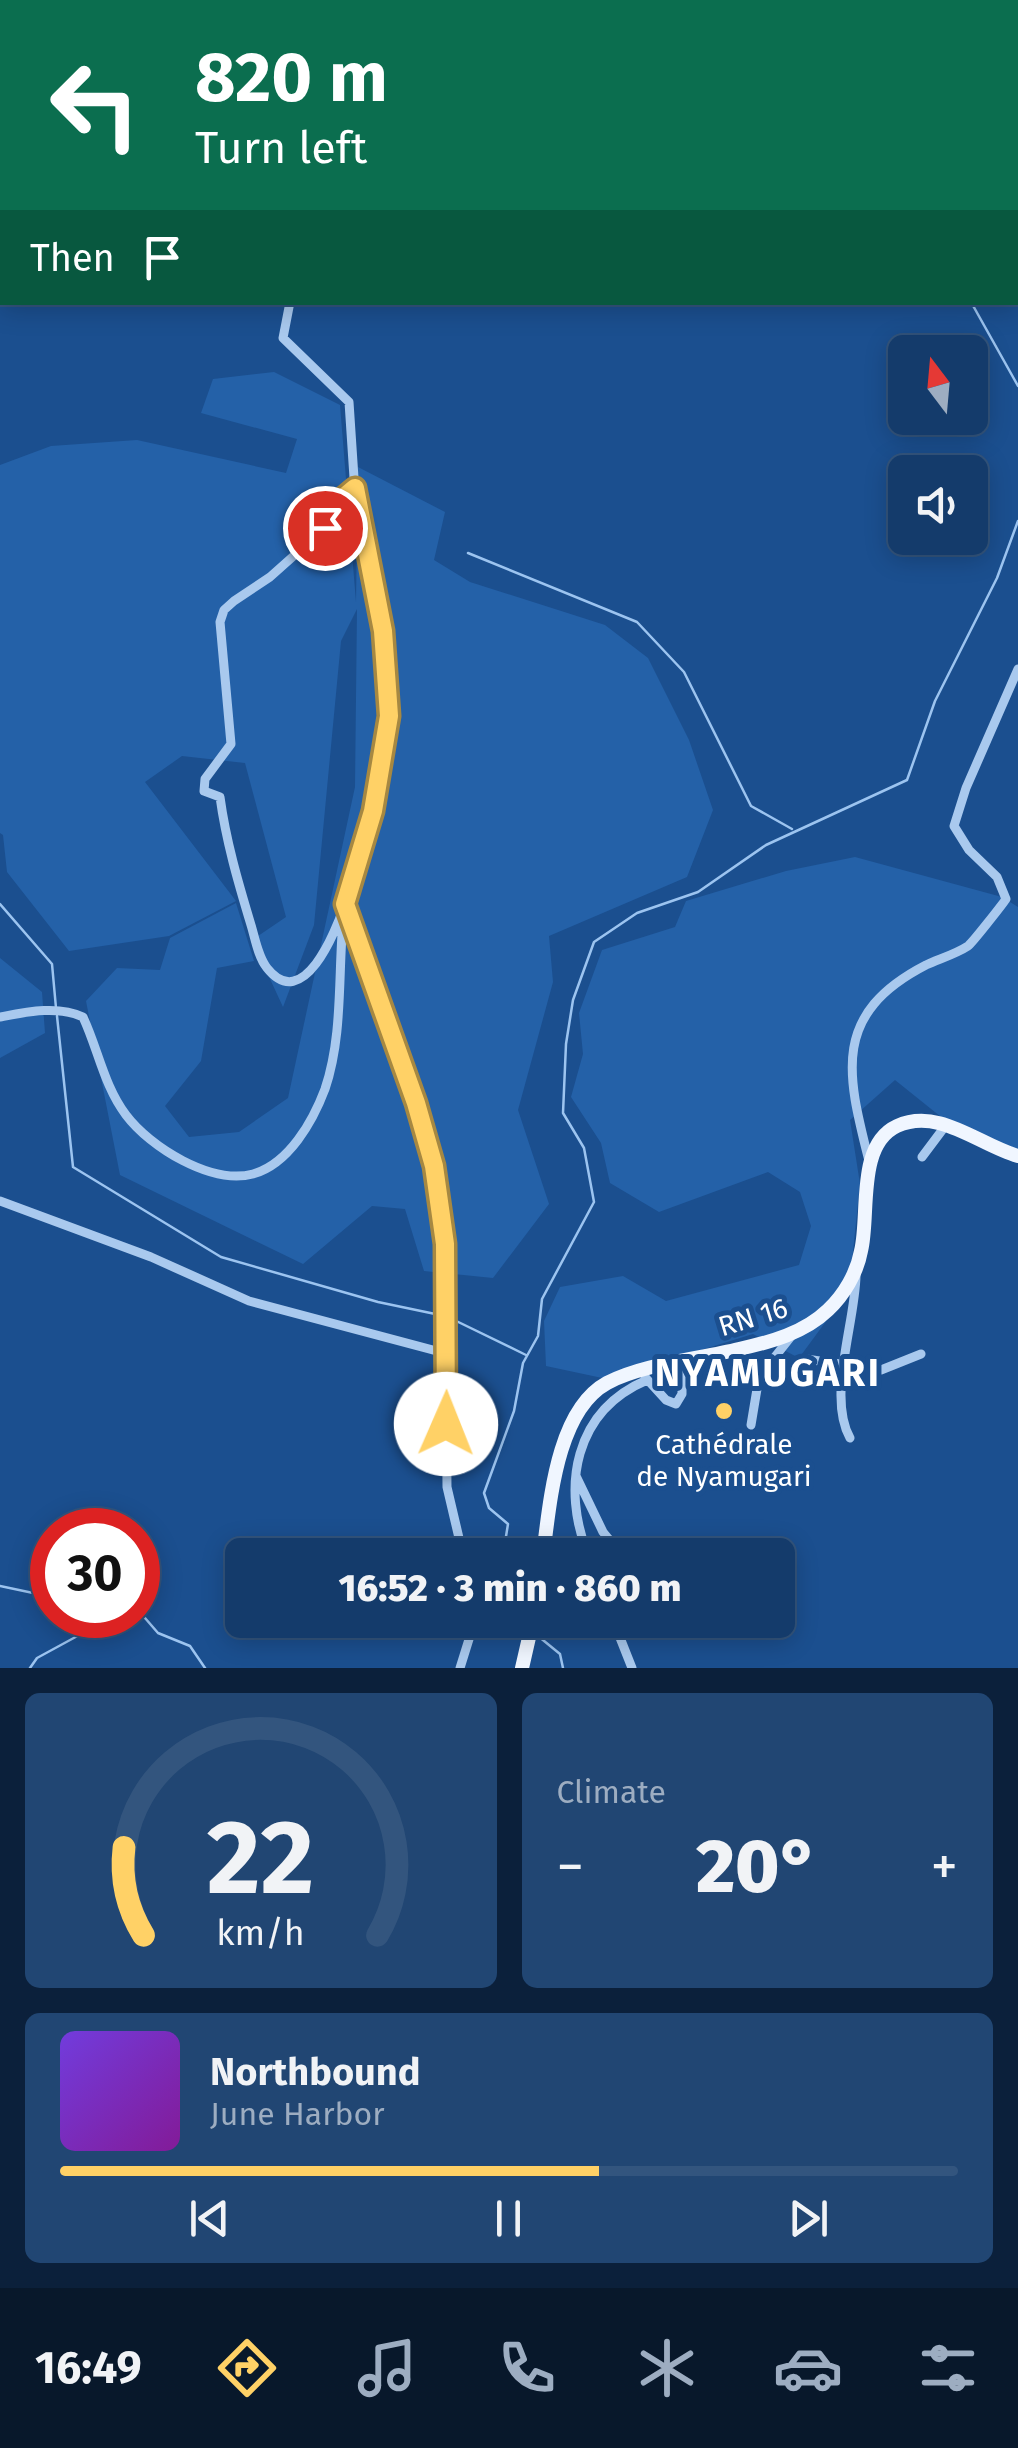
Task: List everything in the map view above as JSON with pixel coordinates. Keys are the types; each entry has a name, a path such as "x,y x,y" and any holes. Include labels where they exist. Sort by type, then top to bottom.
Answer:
{"main road":[{"path":"870,1164 885,1134 896,1126 926,1120 1018,1156"},
{"name":"RN 16","path":"547,1538 562,1448 575,1418 598,1389 682,1362 764,1343 795,1332 830,1309 856,1268 866,1226 870,1164"},
{"path":"522,1668 529,1638"}],"street":[{"path":"289,305 283,338 348,402 355,488 383,631 389,716 373,811 333,938 318,964 301,978 291,980 273,974 262,958 227,845 220,797 204,791 205,779 231,744 220,622 224,610 270,577 325,528 343,498 355,488"},
{"path":"870,1164 852,1096 850,1056 859,1032 875,1002 896,982 971,945 1006,899 997,877 969,850 954,826 966,788 1018,670"},
{"path":"0,1017 64,1012 83,1017 114,1093 127,1116 149,1137 190,1164 225,1175 253,1174 282,1156 301,1137 325,1087 338,1020 345,904"},
{"path":"345,904 430,1144 445,1244 447,1486 459,1538"},
{"path":"922,1156 946,1125"},
{"path":"0,1201 152,1257 249,1300 448,1354"},
{"path":"850,1438 841,1422 856,1268"},
{"path":"751,1425 759,1378 795,1332"},
{"path":"759,1378 806,1359 880,1370 921,1354"},
{"path":"582,1538 574,1515 574,1474 588,1434 614,1399 644,1376 666,1400 676,1404 682,1394 682,1362"},
{"path":"574,1474 608,1538"},
{"path":"621,1638 632,1668"},
{"path":"460,1668 472,1640"}],"shaded area":[{"path":"274,372 340,405 356,602 358,467 445,512 434,560 470,582 605,625 648,658 689,740 713,810 687,877 549,936 553,982 518,1110 549,1204 493,1278 424,1271 405,1209 372,1206 303,1264 120,1175 86,1001 117,968 160,970 170,938 236,903 254,961 217,968 201,1061 165,1106 189,1137 239,1132 288,1098 355,787 357,609 341,641 314,925 283,1007 252,940 286,917 245,763 182,756 145,782 236,901 169,936 69,951 7,872 0,833 0,465 51,446 137,440 286,473 297,439 201,413 213,379"},
{"path":"855,857 1002,897 1018,907 1018,1159 976,1145 895,1080 850,1120 860,1184 849,1290 799,1358 753,1334 607,1379 546,1366 544,1321 560,1287 623,1276 666,1301 799,1265 811,1226 800,1192 768,1172 659,1212 610,1183 601,1143 571,1097 583,1054 579,1013 602,950 675,927 686,901 786,871"},
{"path":"0,958 42,992 45,1033 0,1058"}],"waterway":[{"path":"973,305 1018,386"},
{"path":"506,1538 508,1524 489,1508 484,1493 514,1411 523,1363 538,1336 542,1299 594,1202 584,1148 563,1113 566,1044 573,1000 594,942 637,913 698,892 766,845 907,780 935,701 997,578 1018,521"},
{"path":"468,553 637,622 684,672 751,806 792,829"},
{"path":"0,904 52,964 56,1008"},
{"path":"57,1016 73,1167 221,1257 378,1302 440,1315"},
{"path":"448,1317 526,1355"},
{"path":"0,1586 30,1592"},
{"path":"160,1634 190,1646 205,1668"},
{"path":"30,1668 37,1658 74,1638"},
{"path":"540,1638 560,1654 563,1668"}],"place":[{"name":"Cathédrale de Nyamugari","path":"724,1411"}],"district":[{"name":"NYAMUGARI","path":"768,1373"}],"route":[{"path":"325,528 343,498 355,488 383,631 389,716 373,811 345,904 430,1144 445,1244 446,1424"}]}
